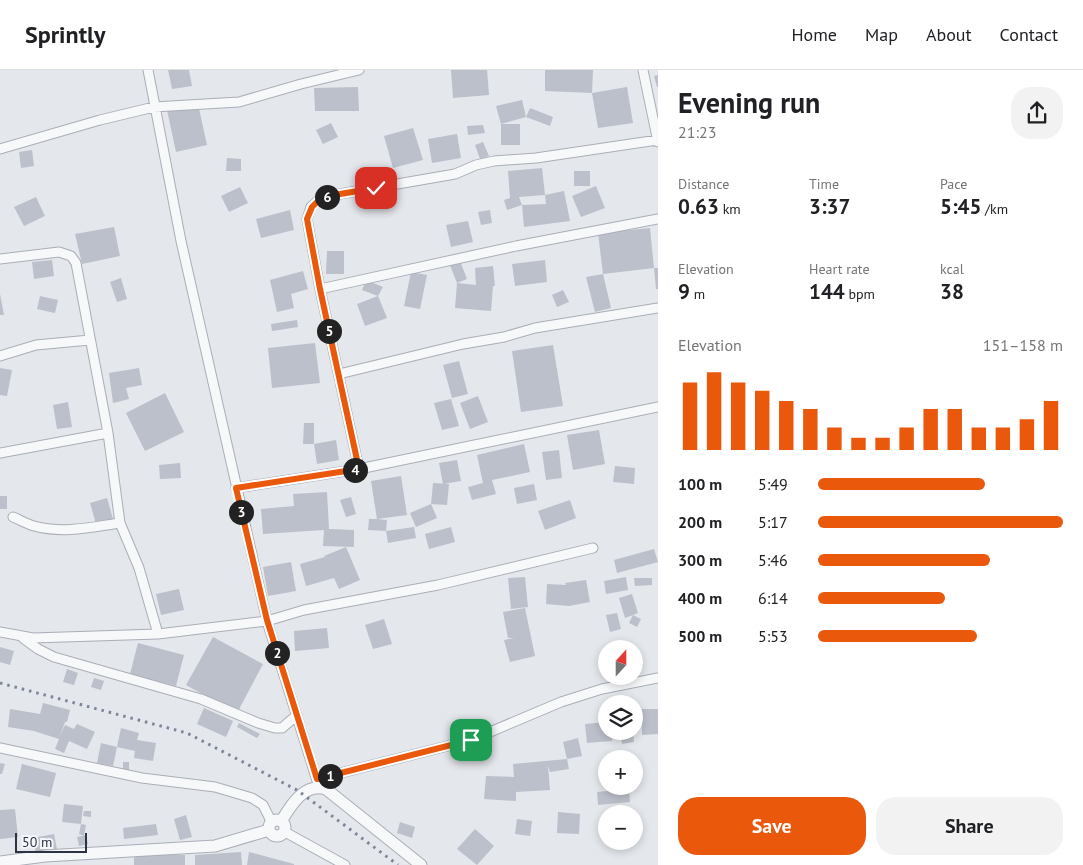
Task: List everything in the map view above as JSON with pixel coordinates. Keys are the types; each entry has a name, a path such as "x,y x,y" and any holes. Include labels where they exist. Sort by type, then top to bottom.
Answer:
{"street":[{"path":"148,70 181,241 267,620 318,783 422,865"},
{"path":"0,149 100,120 154,107 239,102 359,70"},
{"path":"359,469 320,289 307,219 312,207 319,200 334,195 455,174 476,165 494,161 536,158 657,136 643,70"},
{"path":"320,289 516,246 658,219"},
{"path":"0,259 59,252 70,256 76,262 108,433 120,523 139,568 158,634"},
{"path":"338,374 463,344 504,337 535,328 658,308"},
{"path":"0,356 36,345 90,340"},
{"path":"236,488 359,469 658,408"},
{"path":"0,452 108,433"},
{"path":"13,517 35,526 56,530 80,530 120,523"},
{"path":"0,632 33,638 158,634 267,620 304,610 438,584 593,548"},
{"path":"21,637 54,657 201,699 274,728 282,728 297,715"},
{"path":"0,862 46,861 215,846 277,826 302,794 318,783 471,740 561,702 602,689 658,678"},
{"path":"0,748 142,778 216,787 252,798 263,806 277,826 345,865"}],"building":[{"path":"168,70 189,70 192,86 172,89"},
{"path":"451,70 487,70 489,95 453,98"},
{"path":"545,70 593,70 592,93 545,91"},
{"path":"658,75 658,87 657,87 654,76"},
{"path":"358,87 359,111 315,111 314,88"},
{"path":"627,87 633,123 598,128 592,93"},
{"path":"522,100 526,117 501,124 496,106"},
{"path":"198,104 207,145 176,152 167,110"},
{"path":"530,108 553,117 550,126 526,117"},
{"path":"331,123 338,137 323,144 316,130"},
{"path":"501,124 520,124 520,145 501,145"},
{"path":"483,125 485,133 468,135 467,126"},
{"path":"413,128 423,160 393,168 384,136"},
{"path":"457,134 461,158 432,163 428,139"},
{"path":"483,142 489,156 480,159 475,145"},
{"path":"32,150 34,166 21,168 19,152"},
{"path":"227,158 241,159 241,171 226,171"},
{"path":"542,168 545,195 519,197 522,205 507,210 504,200 510,198 508,171"},
{"path":"574,171 590,171 590,186 574,186"},
{"path":"596,186 605,208 581,217 572,196"},
{"path":"240,187 248,203 229,212 221,196"},
{"path":"564,191 570,221 524,227 522,205 546,204 545,195"},
{"path":"36,197 45,216 24,226 14,207"},
{"path":"290,210 294,230 261,238 256,219"},
{"path":"490,210 492,223 481,225 478,212"},
{"path":"468,221 473,242 451,247 446,225"},
{"path":"114,227 120,256 82,264 75,234"},
{"path":"650,228 654,268 603,274 598,233"},
{"path":"327,251 344,251 344,274 326,274"},
{"path":"52,260 54,276 34,279 32,262"},
{"path":"545,260 547,282 515,286 512,264"},
{"path":"460,261 467,279 457,283 450,265"},
{"path":"493,266 495,286 493,286 491,311 455,308 457,283 476,285 475,268"},
{"path":"654,268 658,268 658,289 656,289"},
{"path":"303,271 308,289 291,294 294,308 277,312 270,280"},
{"path":"411,272 427,275 420,309 404,306"},
{"path":"603,274 611,308 595,312 586,277"},
{"path":"121,278 127,299 117,302 110,282"},
{"path":"366,280 383,287 378,296 362,290"},
{"path":"563,290 569,302 557,307 552,295"},
{"path":"0,294 4,315 0,315"},
{"path":"40,296 58,300 55,313 37,309"},
{"path":"378,296 387,318 365,326 357,304"},
{"path":"297,320 298,327 272,331 271,324"},
{"path":"315,343 320,383 272,388 268,348"},
{"path":"553,345 563,406 521,412 512,351"},
{"path":"459,361 468,394 452,398 443,365"},
{"path":"0,368 12,370 7,396 0,395"},
{"path":"139,368 142,385 126,388 129,399 113,403 109,373"},
{"path":"165,393 184,432 145,451 126,413"},
{"path":"478,396 488,422 470,429 460,403"},
{"path":"451,399 459,426 442,430 434,403"},
{"path":"68,402 72,427 57,429 53,405"},
{"path":"304,423 314,423 314,444 303,444"},
{"path":"599,430 605,464 573,470 567,435"},
{"path":"336,440 339,460 317,464 314,444"},
{"path":"524,444 530,472 492,480 496,494 472,500 468,487 483,483 477,455"},
{"path":"559,450 562,478 546,480 542,452"},
{"path":"457,460 461,481 443,484 439,463"},
{"path":"180,463 181,478 160,479 159,465"},
{"path":"615,466 635,468 634,484 613,482"},
{"path":"401,476 407,515 377,519 371,481"},
{"path":"433,483 449,484 447,505 431,504"},
{"path":"534,484 537,500 517,504 514,488"},
{"path":"327,492 329,529 354,530 354,547 323,546 324,530 263,534 261,509 294,506 293,494"},
{"path":"0,496 7,496 7,509 0,509"},
{"path":"351,497 356,514 346,517 340,500"},
{"path":"107,498 113,519 96,524 90,503"},
{"path":"570,500 576,518 545,530 538,511"},
{"path":"431,504 437,518 416,527 410,513"},
{"path":"369,519 387,520 386,531 368,530"},
{"path":"414,527 416,538 388,543 386,531"},
{"path":"451,527 455,542 429,549 425,534"},
{"path":"346,547 360,580 339,589 334,578 306,586 300,564 325,557"},
{"path":"654,549 658,562 617,573 614,560"},
{"path":"291,562 296,591 268,596 263,567"},
{"path":"525,577 528,607 511,609 508,578"},
{"path":"626,577 628,590 606,594 604,581"},
{"path":"634,578 652,578 652,585 635,586"},
{"path":"586,580 590,602 569,606 546,604 547,584 566,585 565,583"},
{"path":"179,589 184,610 161,615 156,594"},
{"path":"632,594 638,613 625,618 619,598"},
{"path":"525,608 535,656 510,662 504,640 514,638 508,638 503,612"},
{"path":"617,613 621,629 610,632 606,615"},
{"path":"633,615 641,619 637,627 629,623"},
{"path":"384,619 392,644 373,649 365,625"},
{"path":"327,628 329,648 295,651 294,631"},
{"path":"213,637 263,664 237,713 186,685"},
{"path":"138,643 184,655 176,686 130,674"},
{"path":"0,647 14,651 10,665 0,662"},
{"path":"67,669 78,673 74,685 63,682"},
{"path":"94,678 104,681 101,690 91,687"},
{"path":"43,703 70,710 67,722 65,722 60,736 65,725 74,729 77,724 95,732 87,749 69,741 64,753 55,749 59,739 34,731 8,727 10,709 40,714"},
{"path":"204,708 233,721 226,737 197,724"},
{"path":"643,709 658,709 658,734 643,735"},
{"path":"239,723 260,734 257,738 237,727"},
{"path":"598,723 598,740 612,741 587,743 585,724"},
{"path":"121,728 139,733 137,740 156,743 153,761 134,758 135,751 117,747"},
{"path":"578,738 582,756 567,759 563,742"},
{"path":"621,740 634,740 634,742 622,744"},
{"path":"101,743 117,747 113,766 97,763"},
{"path":"567,759 569,769 550,772 548,766 550,790 516,792 516,801 484,799 486,776 514,777 513,764"},
{"path":"123,762 129,762 129,770 123,770"},
{"path":"0,763 5,764 2,774 0,774"},
{"path":"22,764 56,773 50,797 16,789"},
{"path":"597,792 598,795 629,795 630,802 598,805"},
{"path":"64,804 83,806 81,824 62,822"},
{"path":"15,809 18,837 0,839 0,810"},
{"path":"84,811 91,811 91,817 83,816"},
{"path":"558,812 580,814 579,834 557,833"},
{"path":"186,815 192,837 180,840 174,819"},
{"path":"517,819 532,821 530,836 515,834"},
{"path":"400,822 415,827 412,838 397,833"},
{"path":"81,824 86,825 84,836 79,834"},
{"path":"156,824 158,835 124,839 123,828"},
{"path":"475,829 494,846 477,865 457,849"},
{"path":"54,834 57,849 36,853 33,838"},
{"path":"86,835 88,844 79,846 77,837"},
{"path":"241,852 242,865 195,865 195,855"},
{"path":"249,852 294,864 294,865 247,865"},
{"path":"134,854 185,855 185,865 134,865"}],"railway":[{"path":"0,683 187,733 297,790 398,865"}],"route":[{"path":"376,188 334,195 319,200 312,207 307,219 320,289 359,469 236,488 267,620 317,779 471,740"}]}
